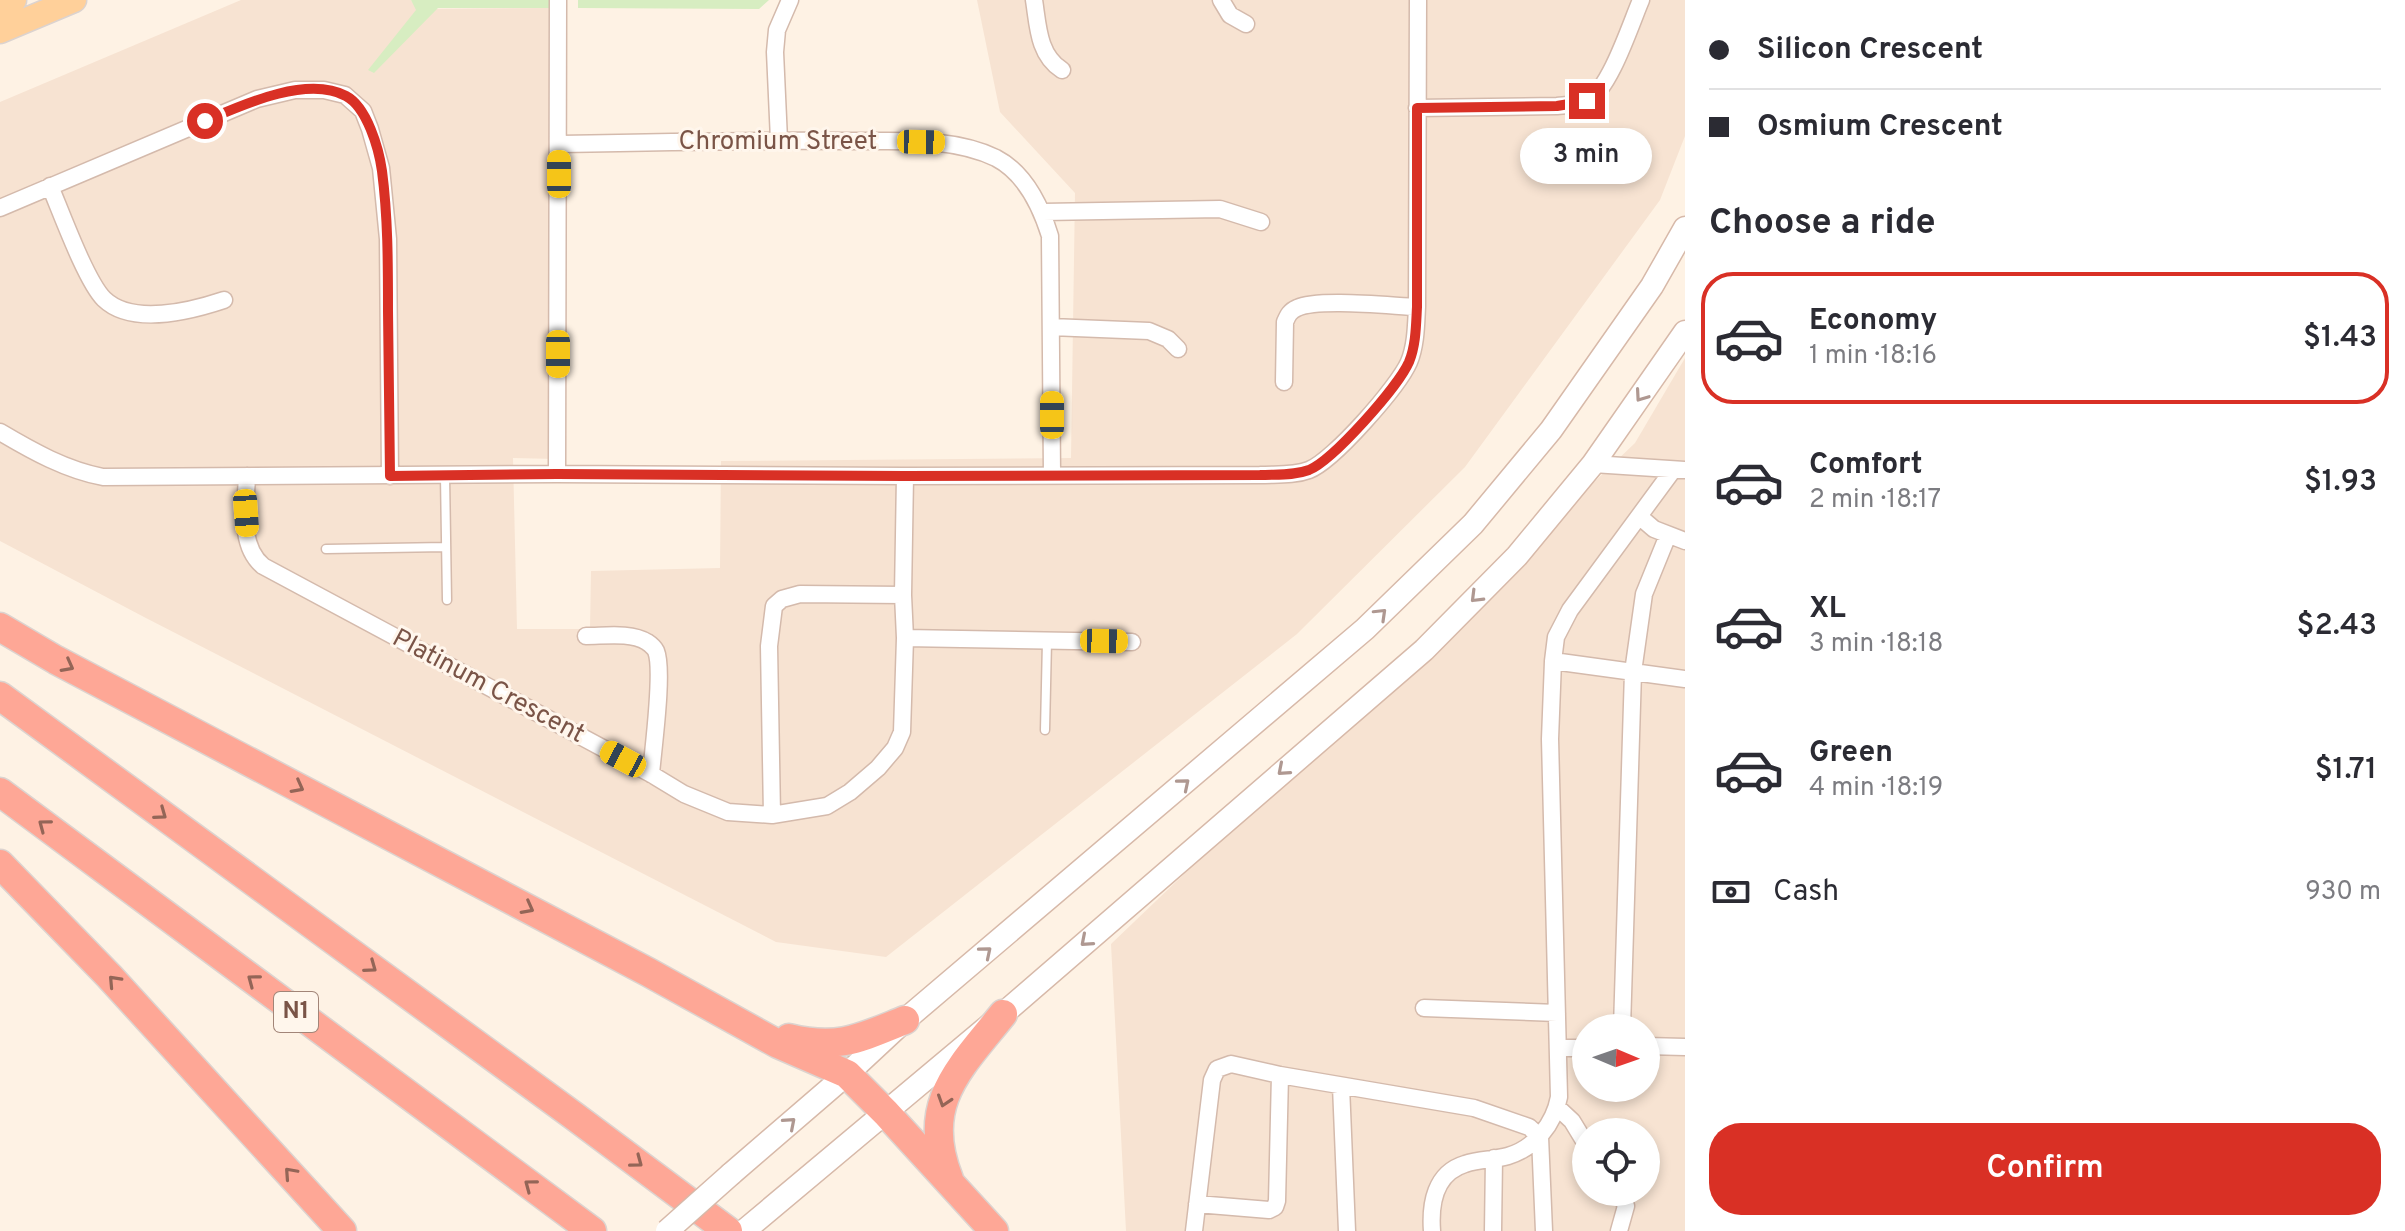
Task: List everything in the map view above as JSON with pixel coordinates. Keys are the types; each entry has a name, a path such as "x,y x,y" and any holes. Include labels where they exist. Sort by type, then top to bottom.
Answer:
{"highway":[{"path":"0,627 56,660 648,972 778,1044 847,1074 994,1231"},
{"path":"0,696 728,1231"},
{"name":"N1","path":"0,792 592,1231"},
{"path":"0,864 109,976 342,1231"},
{"path":"952,1187 939,1145 938,1124 942,1104 954,1074 1003,1014"},
{"path":"750,1028 810,1043 831,1044 856,1040 905,1020"}],"main road":[{"path":"0,6 14,0"},
{"path":"0,31 74,0"},
{"path":"667,1231 905,1020 1365,629 1473,524 1551,430 1652,286 1685,228"},
{"path":"744,1231 1003,1014 1424,650 1517,556 1593,464 1685,332"}],"street":[{"path":"557,474 558,0"},
{"path":"779,140 775,52 777,30 790,0"},
{"path":"1034,0 1043,48 1048,58 1062,70"},
{"path":"1221,0 1230,15 1246,24"},
{"path":"0,432 67,467 103,477 1274,475 1310,469 1324,460 1377,408 1396,384 1413,349 1417,307 1418,0"},
{"path":"1417,108 1557,106 1587,101 1597,94 1609,74 1641,0"},
{"path":"0,208 257,99 295,90 324,90 345,95 363,111 381,168 388,239 390,476"},
{"name":"Chromium Street","path":"559,144 779,140 949,143 998,160 1026,184 1043,212 1050,236 1052,474"},
{"path":"50,186 96,290 113,306 128,312 179,312 224,300"},
{"path":"1043,212 1220,209 1261,222"},
{"path":"1284,382 1285,322 1288,314 1296,308 1324,303 1417,307"},
{"path":"1051,327 1149,331 1168,339 1178,349"},
{"path":"1593,464 1679,470"},
{"path":"1432,1231 1430,1211 1441,1180 1463,1164 1509,1156 1529,1147 1540,1137 1557,1107 1550,739 1556,637 1570,610 1679,470"},
{"name":"Platinum Crescent","path":"247,476 248,542 251,553 263,566 684,794 728,812 772,815 827,806 850,792 878,768 895,748 902,732 905,476"},
{"path":"1640,517 1654,529 1685,541"},
{"path":"1622,1014 1633,672 1644,594 1668,535"},
{"path":"772,815 769,646 774,606 782,599 800,594 903,595"},
{"path":"586,636 641,639 650,643 656,651 659,680 651,774"},
{"path":"905,638 1132,642"},
{"path":"1553,661 1685,679"},
{"path":"1424,1008 1557,1013"},
{"path":"1660,1046 1685,1047"},
{"path":"1558,1048 1572,1048"},
{"path":"1194,1231 1214,1072 1231,1064 1474,1108 1529,1127 1540,1137 1544,1231"},
{"path":"1197,1204 1269,1210 1275,1207 1280,1075"},
{"path":"1341,1086 1347,1231"},
{"path":"1557,1107 1572,1121"},
{"path":"1493,1231 1494,1158"},
{"path":"1619,1231 1626,1206"}],"lane":[{"path":"445,476 447,600"},
{"path":"326,549 446,547"},
{"path":"1045,730 1047,640"}],"shaded area":[{"path":"241,0 411,0 417,9 550,8 556,459 513,458 517,629 590,629 591,571 720,568 721,461 1071,458 1075,193 1000,112 977,0 1685,0 1685,136 1660,200 1465,467 1297,634 886,957 776,942 0,541 0,102"},
{"path":"1685,358 1685,1231 1126,1231 1111,944 1635,443"}],"green space":[{"path":"411,0 550,0 550,8 438,8 374,73 368,70 416,10"},
{"path":"578,0 769,0 759,9 578,8"}],"route":[{"path":"205,121 257,99 295,90 324,90 345,95 363,111 381,168 388,239 390,476 1260,475 1289,474 1310,469 1324,460 1377,408 1408,363 1413,349 1417,307 1417,108 1557,106 1587,101"}]}
